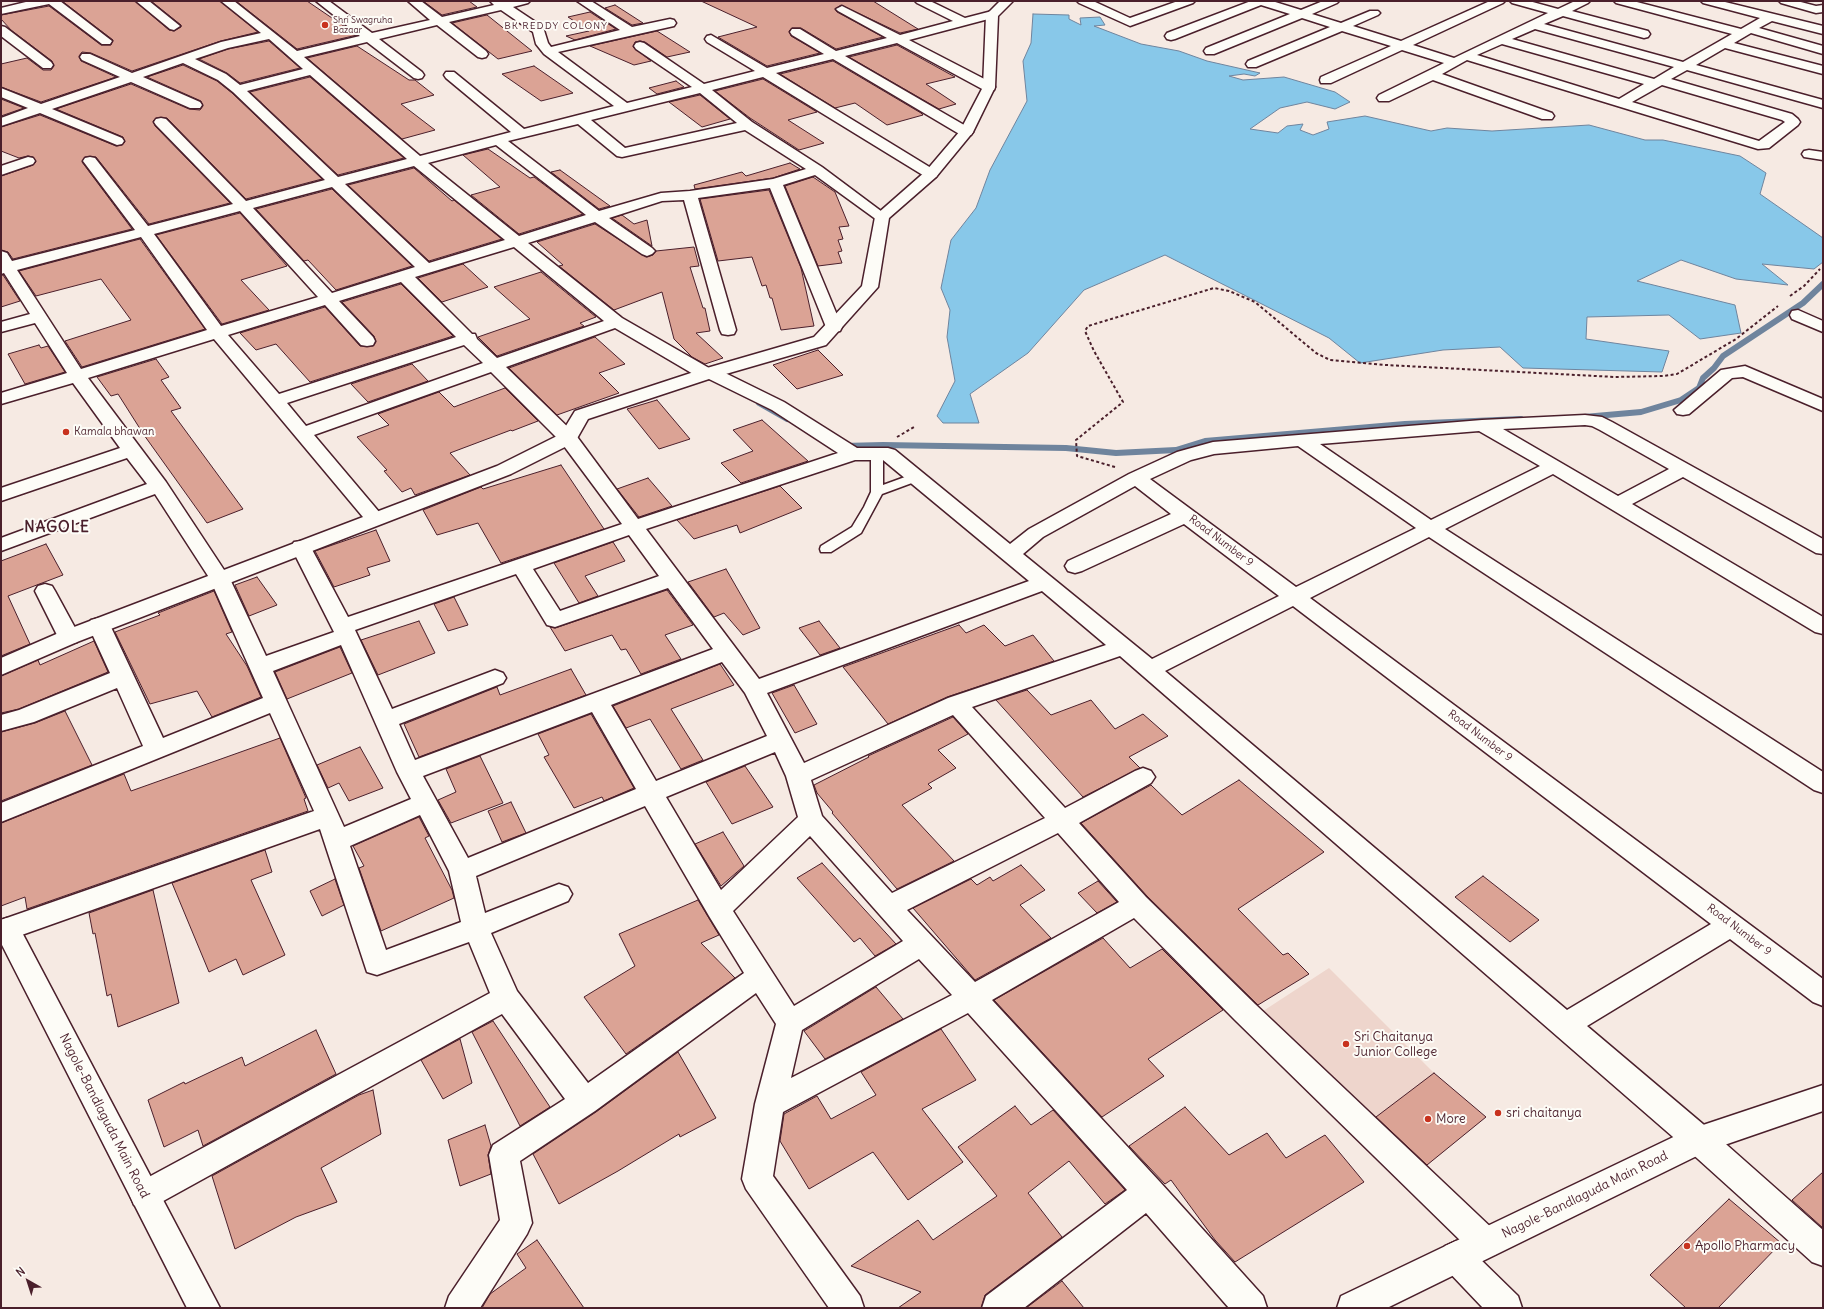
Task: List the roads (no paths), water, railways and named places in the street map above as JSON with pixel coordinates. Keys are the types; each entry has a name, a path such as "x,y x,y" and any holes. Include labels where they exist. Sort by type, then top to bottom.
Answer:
{"street":[{"path":"1,11 46,1"},
{"path":"53,1 106,41"},
{"path":"142,1 174,26"},
{"path":"227,1 295,55 417,161 616,322 708,373 778,406 853,454"},
{"path":"322,1 418,75"},
{"path":"414,1 482,54"},
{"path":"295,55 440,21 500,3 524,1"},
{"path":"583,1 630,31"},
{"path":"921,1 965,23"},
{"path":"558,894 476,928 377,964 328,816 220,579 159,486 77,376 4,264 145,232 521,134 965,23 992,15 1007,1"},
{"path":"1083,1 1130,22 1189,1"},
{"path":"1171,36 1261,1 1454,62"},
{"path":"1210,51 1333,1"},
{"path":"1326,80 1499,1"},
{"path":"1516,1 1644,34"},
{"path":"1384,98 1432,75 1466,56 1584,1"},
{"path":"1620,1 1679,17 1746,31 1823,50"},
{"path":"1708,1 1823,30"},
{"path":"1785,1 1816,10 1823,8"},
{"path":"500,3 539,30 542,44 548,51 625,108"},
{"path":"1099,8 1113,4"},
{"path":"842,9 989,87"},
{"path":"1252,64 1374,14"},
{"path":"1,667 99,625 504,470 568,438 581,415 708,373 820,341 870,286 882,217 931,174 966,132 989,87 992,15"},
{"path":"1621,103 1772,16"},
{"path":"1621,48 1644,34 1679,17"},
{"path":"548,51 670,23"},
{"path":"1535,25 1817,104 1823,104"},
{"path":"1,30 47,66"},
{"path":"796,32 966,132"},
{"path":"1,122 41,110 225,45 271,35"},
{"path":"711,39 931,174"},
{"path":"1466,56 1758,145 1764,145 1793,122 1788,117 1502,40"},
{"path":"1724,44 1823,70"},
{"path":"640,46 703,89 746,125 817,170 882,217"},
{"path":"86,57 130,78 195,105"},
{"path":"1700,57 1715,62"},
{"path":"184,59 222,77 238,89 425,268"},
{"path":"1731,66 1823,92"},
{"path":"238,89 312,71"},
{"path":"450,75 521,134"},
{"path":"1432,75 1547,116"},
{"path":"1,92 41,110 118,140"},
{"path":"581,119 622,153 746,125"},
{"path":"161,122 244,207 367,341"},
{"path":"498,140 596,216 647,251"},
{"path":"1809,154 1823,156"},
{"path":"1,171 28,161"},
{"path":"90,161 145,232 218,332 375,519"},
{"path":"1,399 661,197 690,195 775,183 817,170"},
{"path":"775,183 834,327"},
{"path":"690,195 728,330"},
{"path":"403,275 568,438 754,689 798,776 811,820 888,907 973,997 1149,1192 1251,1308"},
{"path":"1798,315 1823,326"},
{"path":"1,327 38,316"},
{"path":"303,433 616,322"},
{"path":"275,400 468,338"},
{"path":"1683,410 1727,374 1745,371 1823,406"},
{"path":"1010,555 1036,533 1136,478 1184,456 1213,448 1482,426 1585,420 1596,421 1823,548"},
{"path":"1482,426 1554,466 1823,627"},
{"path":"1301,440 1430,529 1823,784"},
{"path":"1,495 131,450"},
{"path":"260,666 344,631 521,566 633,527 853,454 888,454 1123,647 1699,1140 1823,1251"},
{"path":"1149,670 1554,466"},
{"path":"1618,504 1684,469"},
{"name":"Road Number 9","path":"1136,478 1823,994"},
{"path":"1,545 159,486"},
{"path":"1075,566 1186,515"},
{"path":"301,547 344,631 425,803 462,871 476,928 506,998 585,1102"},
{"path":"521,566 555,620 672,578"},
{"path":"754,689 1044,583"},
{"path":"44,591 69,637"},
{"path":"99,625 157,750"},
{"path":"798,776 956,704 1123,647"},
{"path":"410,772 727,652"},
{"path":"1,723 26,716 123,677"},
{"path":"385,720 495,678"},
{"path":"597,701 718,910 761,975 790,1023 770,1104 757,1179 848,1308"},
{"path":"1,813 276,702"},
{"path":"956,704 1137,904 1245,1012 1485,1243"},
{"path":"462,871 781,740"},
{"path":"888,907 1061,821 1143,776"},
{"path":"337,841 425,803"},
{"path":"4,930 328,816"},
{"path":"718,910 811,820"},
{"path":"770,1104 973,997 1137,904"},
{"path":"1565,1026 1732,925"},
{"name":"Nagole-Bandlaguda Main Road","path":"4,930 204,1308"},
{"path":"790,1023 923,943"},
{"path":"461,1308 516,1223 504,1155 585,1102 761,975"},
{"path":"145,1195 506,998"},
{"name":"Nagole-Bandlaguda Main Road","path":"1353,1308 1699,1140 1798,1105 1823,1098"},
{"path":"998,1308 1149,1192"},
{"path":"1456,1257 1506,1308"}],"lane":[{"path":"826,550 857,530 877,492 877,454"},
{"path":"877,492 916,477"}],"water":[{"path":"1033,14 1069,15 1069,19 1081,25 1080,18 1100,17 1105,25 1094,26 1141,44 1179,51 1207,61 1260,73 1255,76 1244,74 1229,76 1243,80 1284,77 1335,92 1350,102 1335,109 1307,102 1280,108 1250,129 1278,133 1287,126 1303,124 1300,130 1313,135 1329,129 1327,122 1365,116 1431,131 1447,128 1492,131 1589,125 1645,140 1663,140 1740,156 1766,173 1760,194 1823,238 1823,262 1814,269 1762,264 1788,285 1736,279 1681,260 1637,281 1735,305 1741,333 1700,339 1669,315 1587,317 1586,339 1669,351 1662,372 1523,368 1500,347 1443,350 1360,363 1329,338 1165,255 1084,290 1028,353 970,394 979,423 943,423 937,416 955,381 947,337 950,310 941,288 951,240 976,208 990,170 1027,101 1023,61 1031,43"}],"waterway":[{"path":"1584,417 1641,412 1681,400 1699,388 1703,378 1714,368 1723,356 1803,303 1823,284"},
{"path":"759,403 787,419"},
{"path":"843,446 883,445 1066,448 1116,453 1176,450 1205,441 1405,424 1521,419"}],"place":[{"name":"Shri Swagruha Bazaar","path":"325,25"},
{"name":"Kamala bhawan","path":"66,432"},
{"name":"Sri Chaitanya Junior College","path":"1346,1044"},
{"name":"sri chaitanya","path":"1498,1113"},
{"name":"More","path":"1428,1119"},
{"name":"Apollo Pharmacy","path":"1687,1246"}],"district":[{"name":"BK REDDY COLONY","path":"556,26"},
{"name":"NAGOLE","path":"57,528"}]}
